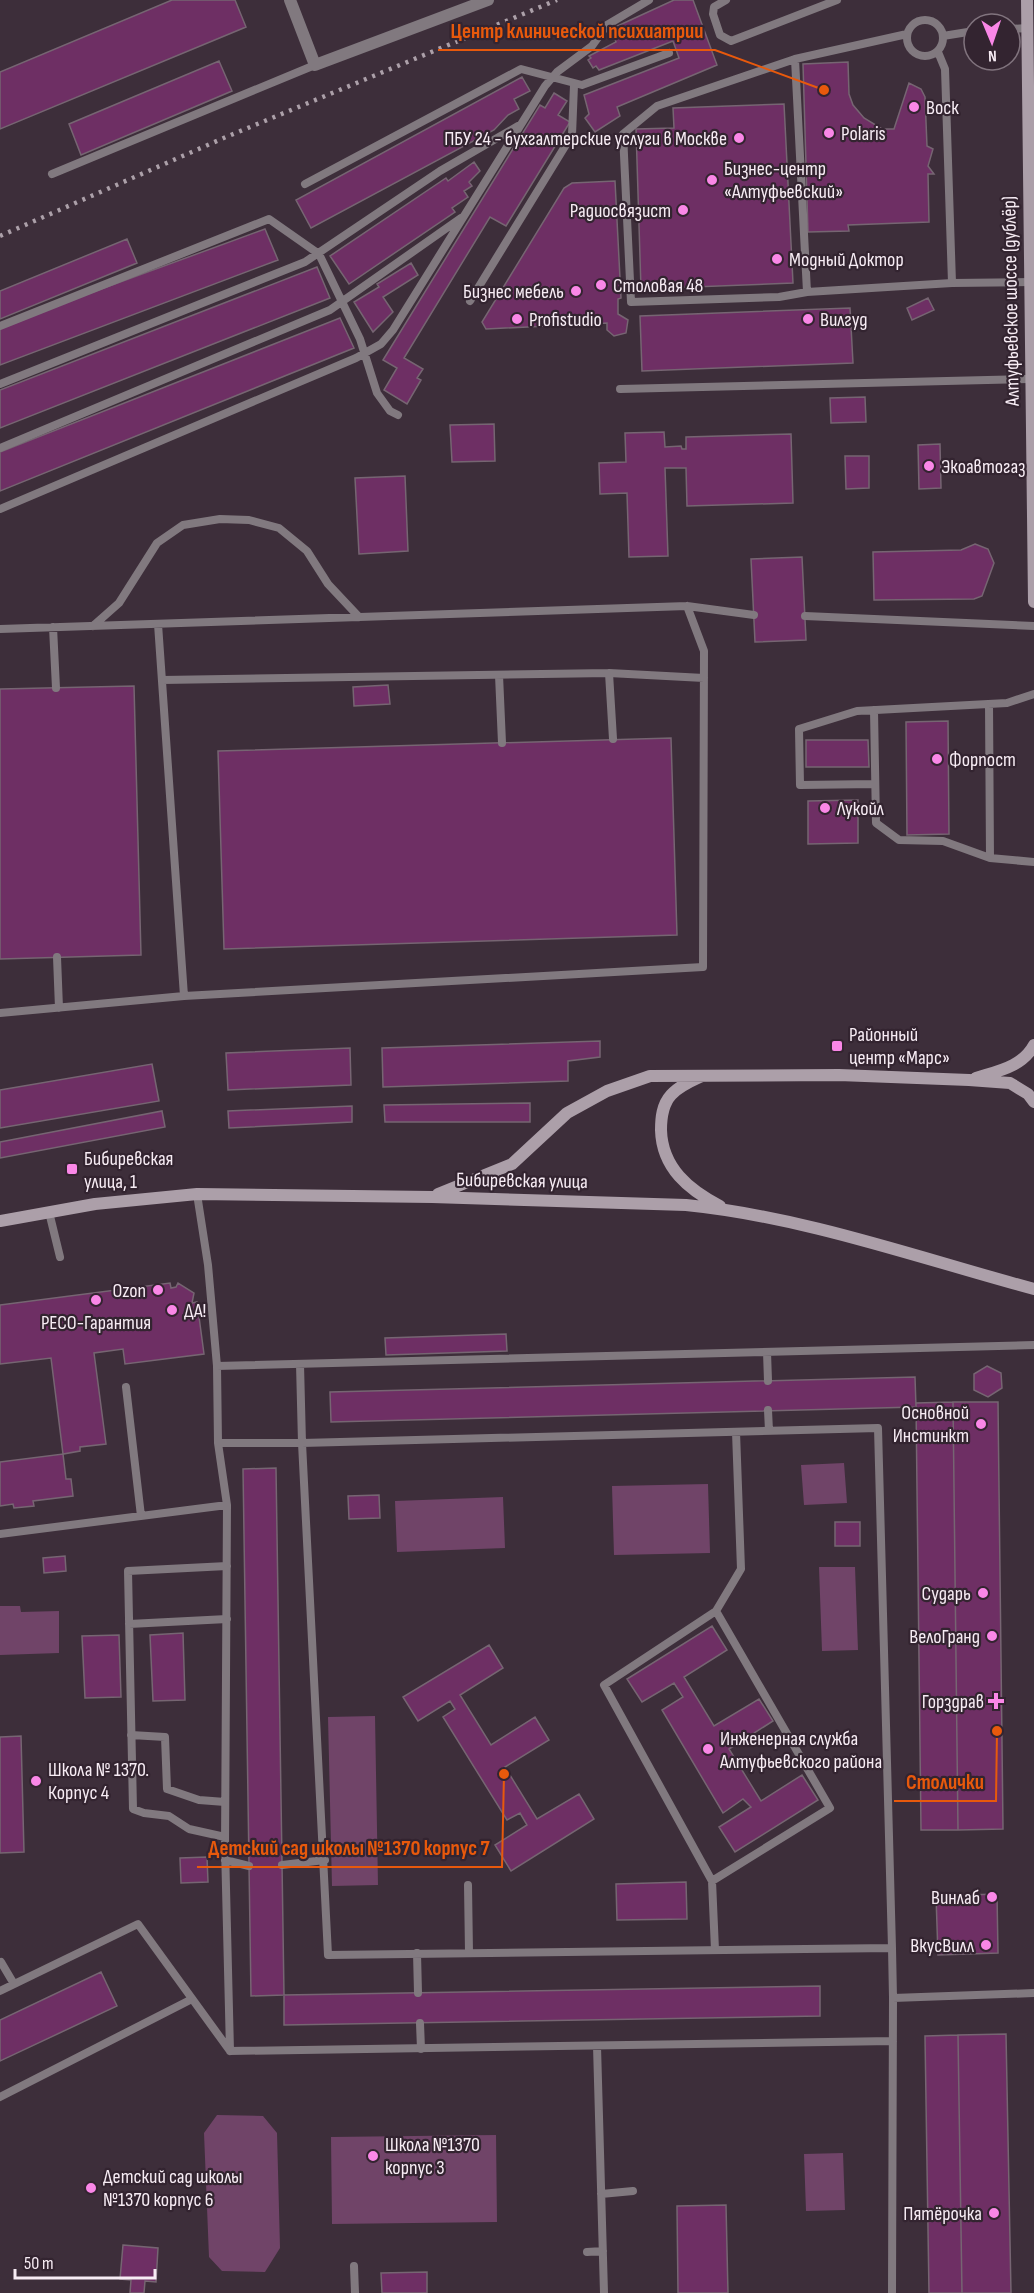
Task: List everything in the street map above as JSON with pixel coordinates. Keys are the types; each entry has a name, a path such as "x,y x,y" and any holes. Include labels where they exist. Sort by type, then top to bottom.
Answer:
{"main road":[{"name":"Алтуфьевское шоссе (дублёр)","path":"1027,0 1034,602"},
{"path":"969,1080 1010,1068 1029,1053 1034,1045"},
{"path":"706,1074 679,1087 670,1096 663,1108 661,1141 664,1156 678,1176 697,1194 726,1209"},
{"path":"432,1197 512,1164 567,1113 607,1091 650,1076 706,1074 969,1080 1010,1083 1028,1094 1034,1102"},
{"name":"Бибиревская улица","path":"0,1221 95,1204 197,1194 617,1201 726,1209 848,1236 1034,1289"}],"street":[{"path":"290,0 315,65 488,0"}],"lane":[{"path":"0,509 365,353 381,344 393,330 551,79 592,46 607,24 649,0"},
{"path":"726,0 714,7 713,14 720,34 725,40 731,41 837,0"},
{"path":"938,52 927,57 916,54 908,46 907,34 914,23 926,20 937,25 943,36 938,52 945,69 952,283"},
{"path":"1022,28 1027,28"},
{"path":"943,36 962,33"},
{"path":"907,34 795,59 657,106 623,134 631,302 779,297 807,292 952,283 1029,282"},
{"path":"305,184 521,69 574,85 589,84 669,53"},
{"path":"795,59 807,292"},
{"path":"52,174 315,65"},
{"path":"470,301 572,135 574,85"},
{"path":"0,384 305,262 440,171 520,125"},
{"path":"0,448 330,310 464,216"},
{"path":"0,326 269,219 319,254 365,353 382,403 398,415"},
{"path":"621,389 1032,375"},
{"path":"93,626 119,603 157,543 183,525 220,519 249,520 279,528 307,551 328,584 359,617"},
{"path":"0,629 687,606 754,615"},
{"path":"0,1013 184,996 703,967 704,651 687,606"},
{"path":"805,616 1034,626"},
{"path":"158,624 184,996"},
{"path":"53,627 56,688"},
{"path":"162,680 609,673 704,678"},
{"path":"609,673 613,739"},
{"path":"499,675 502,743"},
{"path":"875,784 800,785 799,729 857,711 1007,703 1034,694"},
{"path":"989,704 990,858"},
{"path":"874,710 876,823 899,840 944,841 990,858 1034,861"},
{"path":"57,957 59,1008"},
{"path":"197,1194 208,1265 217,1366 218,1443 227,1505 225,1860 230,2051"},
{"path":"50,1212 60,1257"},
{"path":"217,1366 1034,1345"},
{"path":"767,1352 768,1381"},
{"path":"300,1364 328,1955 892,1948"},
{"path":"126,1387 141,1516"},
{"path":"768,1410 769,1431"},
{"path":"218,1443 302,1443 878,1428 893,1998 892,2293"},
{"path":"715,1950 711,1881 604,1685 716,1611 741,1569 736,1432"},
{"path":"0,1534 227,1505"},
{"path":"225,1837 189,1829 169,1816 144,1813 133,1809 128,1571 227,1566"},
{"path":"711,1881 830,1808 716,1611"},
{"path":"129,1624 227,1619"},
{"path":"131,1735 165,1737 167,1789 199,1800 225,1802"},
{"path":"225,1860 249,1866"},
{"path":"282,1865 325,1860"},
{"path":"468,1885 469,1953"},
{"path":"0,1990 138,1924 230,2051"},
{"path":"417,1953 418,1993"},
{"path":"1,1962 14,1984"},
{"path":"893,1998 1034,1993"},
{"path":"0,2097 192,1999"},
{"path":"420,2023 421,2049"},
{"path":"230,2051 893,2041"},
{"path":"597,2046 604,2293"},
{"path":"601,2194 633,2192"},
{"path":"587,2252 603,2251"},
{"path":"354,2266 355,2293"}],"shaded area":[{"path":"844,1463 847,1503 804,1505 801,1465"},
{"path":"708,1484 710,1553 614,1555 612,1486"},
{"path":"503,1497 505,1548 397,1552 395,1501"},
{"path":"819,1567 855,1567 858,1650 822,1651"},
{"path":"0,1606 20,1606 21,1612 59,1611 59,1653 0,1655"},
{"path":"375,1716 378,1885 332,1886 328,1717"},
{"path":"217,2115 263,2116 277,2133 280,2248 265,2272 222,2271 209,2257 204,2133"},
{"path":"496,2135 497,2222 332,2224 331,2137"},
{"path":"843,2153 845,2210 806,2211 804,2154"}],"building":[{"path":"172,0 235,0 246,27 0,129 0,72"},
{"path":"674,0 693,0 717,65 617,107 620,116 595,132 585,118 589,114 584,95 679,58 673,41 599,70 596,66 593,68 588,60 591,58 589,56 616,42 611,29"},
{"path":"219,61 232,91 81,155 69,124"},
{"path":"848,62 849,94 853,105 864,118 882,129 894,129 909,83 921,89 925,97 927,146 933,149 928,166 934,174 928,174 929,222 848,225 849,231 808,232 803,64"},
{"path":"522,77 530,91 514,99 519,109 508,115 494,130 311,228 296,200"},
{"path":"554,93 567,101 558,115 570,122 506,226 490,217 404,358 423,369 417,378 421,380 407,404 384,390 397,368 383,360 540,105 545,108"},
{"name":"Бизнес-центр «Алтуфьевский»","path":"784,104 793,283 641,289 636,129 674,128 673,108"},
{"path":"474,162 480,171 469,182 472,186 464,191 468,197 452,208 455,212 349,284 330,256 446,178 448,181"},
{"path":"615,181 621,298 618,299 618,314 628,320 626,333 614,336 607,330 607,323 486,329 482,322 564,188 572,183"},
{"path":"265,229 278,260 0,365 0,326"},
{"path":"127,239 137,263 0,319 0,291"},
{"path":"411,263 418,275 383,297 393,312 373,332 354,302 379,287 377,284"},
{"path":"317,267 330,298 0,428 0,390"},
{"path":"928,298 934,310 912,320 907,308"},
{"path":"850,308 853,363 642,371 640,316"},
{"path":"340,318 354,348 0,491 0,452"},
{"path":"865,397 866,422 831,423 830,398"},
{"path":"494,424 495,461 452,462 450,425"},
{"path":"664,432 665,447 681,446 682,449 686,449 686,437 791,434 793,503 687,506 686,468 665,468 668,556 629,557 627,493 600,494 599,463 626,462 625,433"},
{"name":"Экоавтогаз","path":"940,444 941,488 919,489 918,445"},
{"path":"845,456 869,456 869,488 846,489"},
{"path":"405,476 408,551 359,554 355,478"},
{"path":"975,544 988,549 994,563 982,596 974,599 874,600 873,552 961,550"},
{"path":"802,557 806,640 755,642 751,559"},
{"path":"388,685 390,704 354,706 353,687"},
{"path":"134,686 141,955 0,959 0,689"},
{"path":"948,721 949,834 907,835 906,722"},
{"path":"671,738 677,935 224,949 218,751"},
{"path":"806,740 868,740 869,767 806,767"},
{"path":"858,800 858,843 808,844 808,801"},
{"path":"600,1041 600,1057 568,1061 568,1081 383,1087 382,1048"},
{"path":"350,1048 351,1085 228,1090 226,1053"},
{"path":"152,1064 159,1101 0,1128 0,1090"},
{"path":"530,1103 530,1122 385,1122 384,1105"},
{"path":"352,1106 352,1122 229,1128 228,1111"},
{"path":"162,1111 165,1127 0,1158 0,1142"},
{"path":"170,1283 171,1288 176,1287 178,1283 194,1293 192,1303 197,1302 204,1354 125,1364 123,1349 94,1353 106,1444 80,1447 80,1451 63,1454 51,1358 0,1364 0,1305"},
{"path":"506,1334 507,1351 386,1355 385,1338"},
{"path":"987,1366 1001,1373 1002,1388 988,1397 974,1390 974,1374"},
{"path":"915,1377 916,1407 331,1422 330,1392"},
{"path":"953,1402 958,1830 921,1830 916,1403"},
{"path":"953,1402 998,1402 1003,1829 958,1830"},
{"path":"63,1454 66,1479 71,1479 73,1496 33,1501 34,1506 14,1508 13,1504 0,1506 0,1462"},
{"path":"276,1468 284,1995 251,1996 243,1469"},
{"path":"379,1495 380,1518 349,1519 348,1496"},
{"path":"835,1522 860,1522 860,1546 835,1546"},
{"path":"65,1556 66,1571 44,1573 43,1558"},
{"path":"712,1626 727,1650 684,1677 714,1726 759,1699 773,1721 729,1749 761,1801 802,1775 818,1800 735,1852 719,1827 751,1807 743,1799 723,1813 662,1710 683,1697 674,1683 642,1702 627,1679"},
{"path":"183,1633 185,1700 153,1701 150,1635"},
{"path":"119,1635 121,1697 85,1698 82,1636"},
{"path":"489,1645 503,1668 460,1695 491,1745 535,1717 549,1740 505,1767 537,1819 579,1794 594,1819 511,1871 495,1845 527,1825 520,1813 507,1820 443,1717 455,1709 450,1701 418,1721 403,1697"},
{"path":"21,1736 24,1852 0,1853 0,1737"},
{"path":"207,1857 208,1882 181,1883 180,1858"},
{"path":"686,1882 687,1919 617,1920 616,1884"},
{"path":"997,1894 998,1953 938,1955 936,1896"},
{"path":"101,1972 117,2006 0,2061 0,2020"},
{"path":"820,1986 820,2016 284,2025 284,1995"},
{"path":"1006,2034 1011,2293 962,2293 958,2035"},
{"path":"958,2035 962,2293 929,2293 925,2036"},
{"path":"726,2205 728,2293 678,2293 677,2206"},
{"path":"123,2245 158,2248 156,2282 145,2281 144,2293 130,2293 131,2280 120,2279"},
{"path":"427,2272 427,2293 382,2293 381,2273"}],"railway":[{"path":"0,236 226,137 557,0"}],"place":[{"name":"Центр клинической психиатрии","path":"824,90"},
{"name":"Воск","path":"914,107"},
{"name":"Polaris","path":"829,133"},
{"name":"ПБУ 24 - бухгалтерские услуги в Москве","path":"739,138"},
{"name":"Бизнес-центр «Алтуфьевский»","path":"712,180"},
{"name":"Радиосвязист","path":"683,210"},
{"name":"Модный Доктор","path":"777,259"},
{"name":"Столовая 48","path":"601,285"},
{"name":"Бизнес мебель","path":"576,291"},
{"name":"Profistudio","path":"517,319"},
{"name":"Вилгуд","path":"808,319"},
{"name":"Экоавтогаз","path":"929,466"},
{"name":"Форпост","path":"937,759"},
{"name":"Лукойл","path":"825,808"},
{"name":"Районный центр «Марс»","path":"837,1046"},
{"name":"Бибиревская улица, 1","path":"72,1169"},
{"name":"Ozon","path":"158,1290"},
{"name":"РЕСО-Гарантия","path":"96,1300"},
{"name":"ДА!","path":"172,1310"},
{"name":"Основной Инстинкт","path":"981,1424"},
{"name":"Сударь","path":"983,1593"},
{"name":"ВелоГранд","path":"992,1636"},
{"name":"Горздрав","path":"996,1701"},
{"name":"Столички","path":"997,1731"},
{"name":"Инженерная служба Алтуфьевского района","path":"708,1749"},
{"name":"Детский сад школы №1370 корпус 7","path":"504,1774"},
{"name":"Школа № 1370. Корпус 4","path":"36,1781"},
{"name":"Винлаб","path":"992,1897"},
{"name":"ВкусВилл","path":"986,1945"},
{"name":"Школа №1370 корпус 3","path":"373,2156"},
{"name":"Детский сад школы №1370 корпус 6","path":"91,2188"},
{"name":"Пятёрочка","path":"994,2213"}]}
